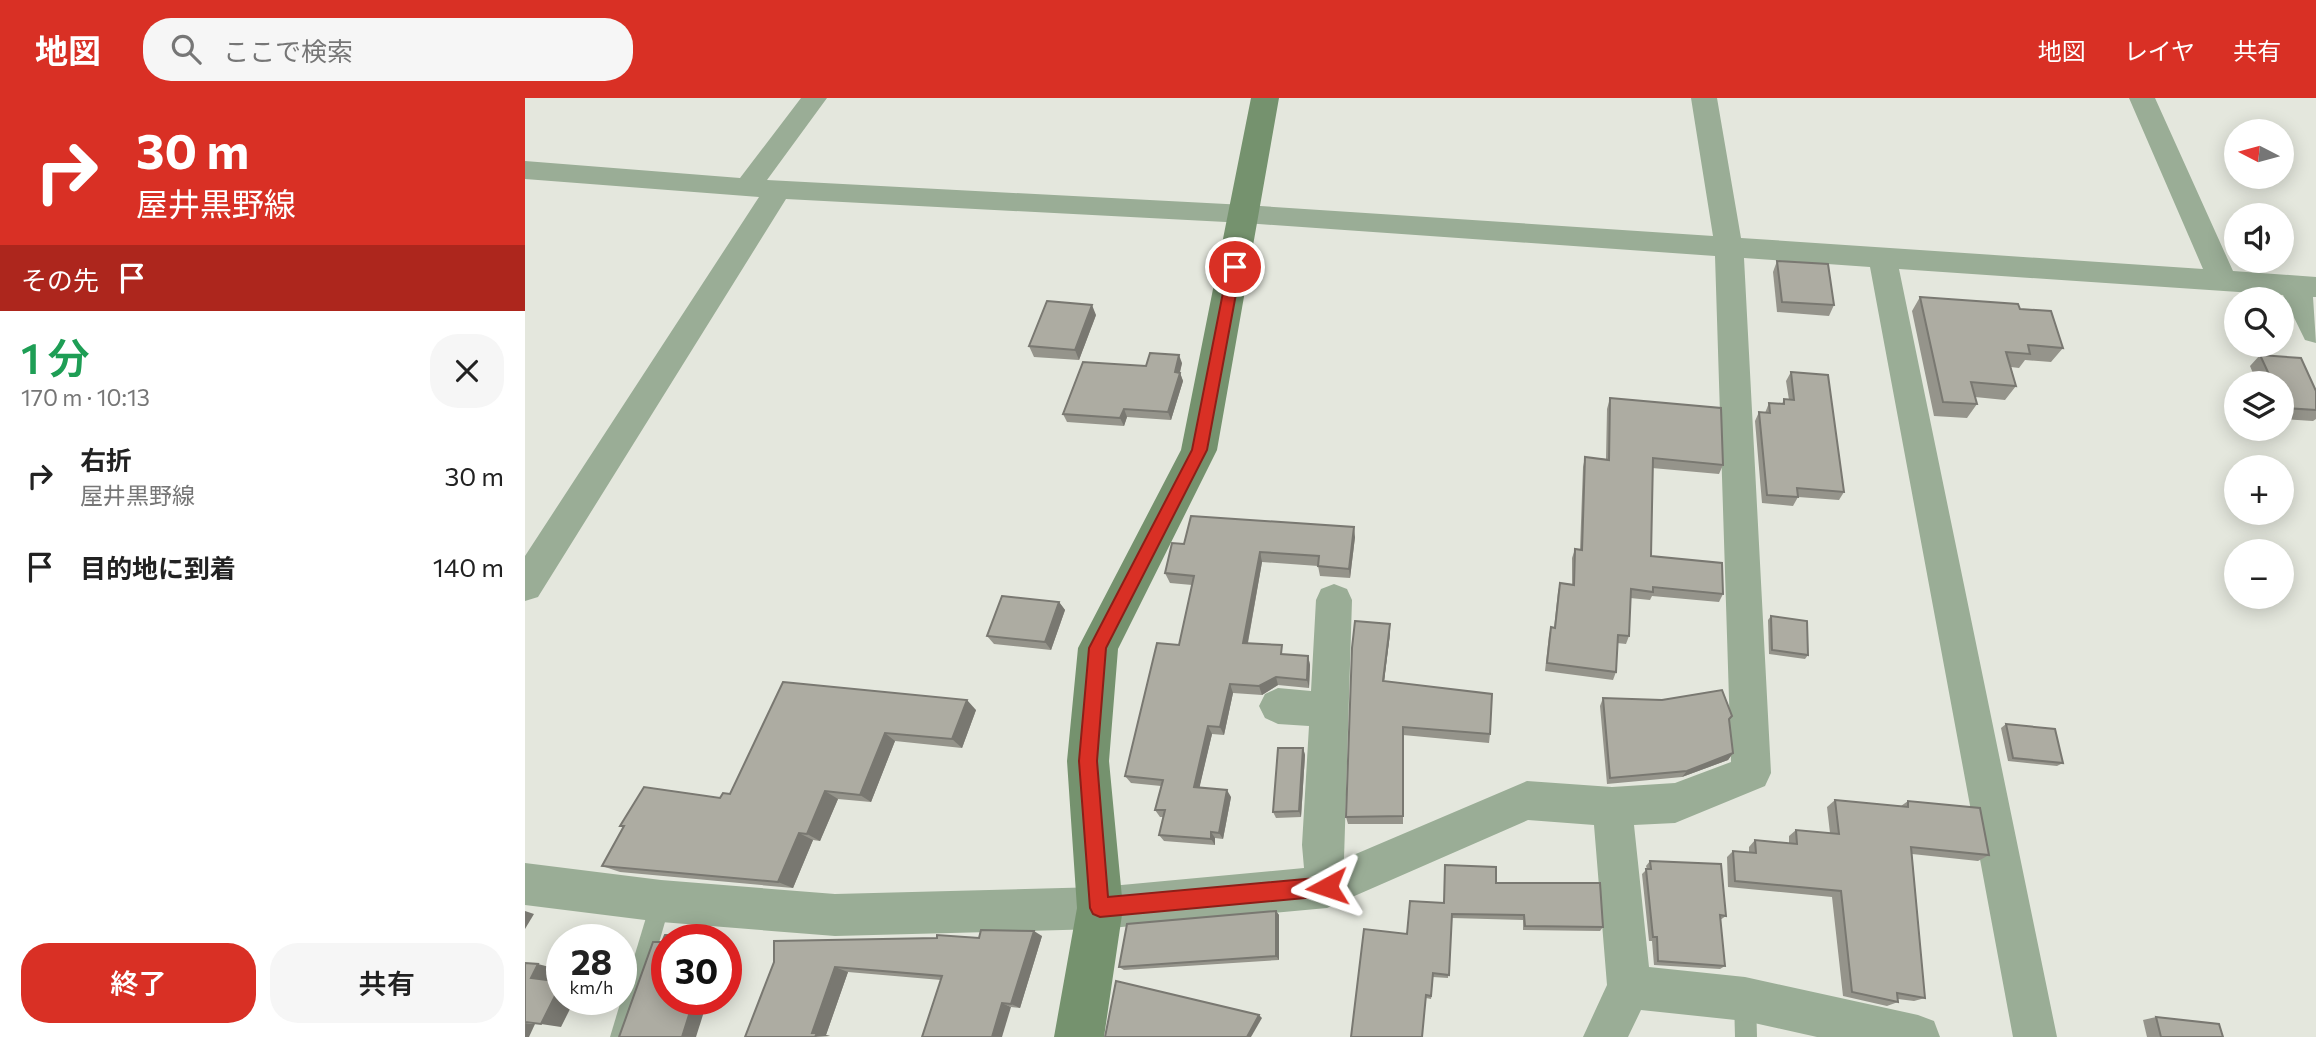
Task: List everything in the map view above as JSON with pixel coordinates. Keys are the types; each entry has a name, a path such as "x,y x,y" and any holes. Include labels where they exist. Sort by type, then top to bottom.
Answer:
{"main road":[{"path":"1079,1037 1100,908 1088,761 1098,648 1199,450 1265,98"}],"street":[{"path":"525,586 763,189 814,98"},
{"path":"525,884 661,901 835,915 1100,908 1327,887 1527,800 1612,807 1675,803 1751,773 1729,250 1704,98"},
{"path":"2142,98 2223,282"},
{"path":"525,170 763,189 1245,214 1729,250 1882,257 2304,286 2316,332"},
{"path":"1882,257 2035,1037"},
{"path":"1327,887 1322,845 1334,600"},
{"path":"1278,706 1329,710"},
{"path":"1605,1037 1629,987 1612,807"},
{"path":"1629,987 1746,1018 1918,1037"}],"lane":[{"path":"621,1037 661,901"}],"building":[{"path":"1777,261 1828,264 1834,305 1782,302"},
{"path":"1920,297 2018,304 2020,309 2051,311 2063,348 2028,345 2030,354 2006,352 2016,386 1971,382 1977,404 1943,402"},
{"path":"1047,301 1092,305 1075,350 1029,346"},
{"path":"1150,353 1179,355 1175,372 1180,373 1168,412 1124,409 1120,418 1063,414 1083,362 1146,366"},
{"path":"2261,357 2301,358 2316,391 2316,410 2294,409 2294,371 2267,371"},
{"path":"1791,372 1828,375 1844,492 1797,488 1798,497 1767,495 1759,412 1770,413 1769,403 1784,404 1784,399 1794,400"},
{"path":"1610,398 1721,408 1723,465 1653,458 1651,556 1722,563 1723,594 1653,587 1653,592 1631,589 1629,636 1618,635 1616,672 1547,663 1551,627 1555,628 1560,583 1574,585 1575,549 1582,550 1585,457 1609,460"},
{"path":"1191,516 1354,527 1349,569 1318,566 1319,556 1260,552 1243,643 1282,645 1281,654 1308,656 1307,680 1276,677 1259,686 1230,684 1220,727 1208,726 1194,787 1227,790 1219,833 1211,832 1211,839 1159,835 1165,810 1155,810 1163,780 1125,776 1157,643 1179,645 1194,576 1165,573 1172,543 1184,544"},
{"path":"1002,596 1059,602 1045,642 987,636"},
{"path":"1771,616 1807,621 1808,655 1772,650"},
{"path":"1355,621 1390,624 1383,681 1492,694 1490,734 1403,727 1403,816 1346,817"},
{"path":"783,682 967,700 952,739 885,733 860,795 825,791 807,834 799,833 778,882 602,866 624,826 620,826 644,787 720,798 723,793 730,794"},
{"path":"1722,690 1732,716 1729,719 1733,753 1687,771 1610,778 1603,698 1662,700"},
{"path":"2006,724 2055,729 2063,763 2013,758"},
{"path":"1278,748 1303,748 1299,811 1273,812"},
{"path":"1835,800 1908,807 1908,801 1980,808 1989,855 1911,847 1925,998 1897,993 1898,1002 1852,992 1841,891 1735,881 1733,851 1756,853 1755,840 1797,844 1796,830 1839,834"},
{"path":"1650,861 1721,864 1726,916 1720,915 1725,966 1658,961 1657,937 1653,937 1646,869 1651,869"},
{"path":"1445,865 1496,867 1496,883 1600,883 1603,927 1525,926 1524,915 1452,914 1449,975 1433,973 1431,996 1426,995 1422,1037 1351,1037 1364,929 1407,934 1410,901 1444,903"},
{"path":"1276,911 1276,956 1119,967 1127,924"},
{"path":"981,930 1034,931 1011,1004 1002,1003 992,1037 922,1037 942,976 835,967 812,1033 817,1033 815,1037 745,1037 774,962 774,941 937,938 937,935 979,938"},
{"path":"651,948 651,1015 689,1015 682,1037 619,1037 627,1015 637,1015 637,987"},
{"path":"525,963 538,964 531,978 546,980 546,1014 541,1024 525,1022"},
{"path":"1116,981 1259,1015 1247,1037 1105,1037"},
{"path":"2156,1017 2219,1024 2223,1037 2161,1037"}],"route":[{"path":"1235,267 1199,450 1098,648 1088,761 1100,908 1327,887"}]}
